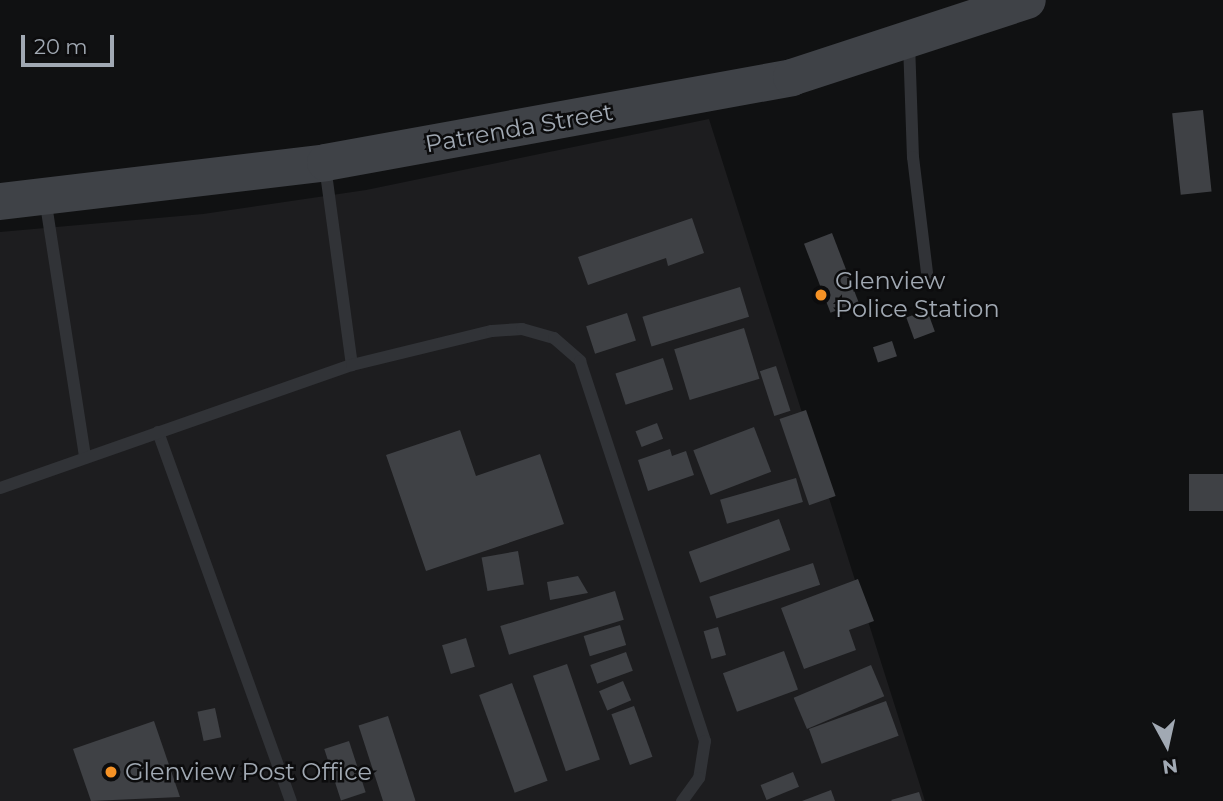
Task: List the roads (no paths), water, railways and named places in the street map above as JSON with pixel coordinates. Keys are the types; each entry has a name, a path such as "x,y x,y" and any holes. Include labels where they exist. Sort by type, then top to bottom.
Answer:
{"street":[{"name":"Patrenda Street","path":"0,201 325,162 791,77 1027,0"}],"lane":[{"path":"908,39 913,157 928,281"},
{"path":"325,162 352,365"},
{"path":"45,196 85,457"},
{"path":"0,488 352,365 463,336 522,329 554,338 580,361 705,741 699,778 682,801"},
{"path":"158,432 291,801"}],"place":[{"name":"Glenview Police Station","path":"821,295"},
{"name":"Glenview Post Office","path":"111,772"}]}
